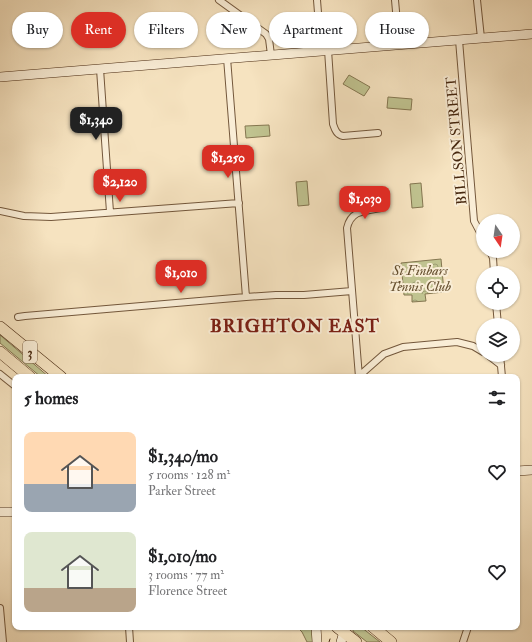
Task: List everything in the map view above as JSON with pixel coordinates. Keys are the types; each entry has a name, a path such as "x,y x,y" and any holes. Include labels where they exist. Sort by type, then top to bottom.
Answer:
{"highway":[{"name":"3","path":"0,327 57,374"},
{"name":"3","path":"0,352 26,374"},
{"path":"377,630 391,642"},
{"path":"342,632 356,642"}],"street":[{"path":"219,0 225,2 266,34 269,39 271,55"},
{"path":"317,0 335,130 338,134 343,136 378,133"},
{"path":"395,0 396,12"},
{"path":"478,0 481,38"},
{"path":"429,42 532,34"},
{"name":"BILLSON STREET","path":"459,40 474,221 476,225"},
{"path":"0,77 365,47"},
{"path":"227,58 246,298"},
{"path":"100,69 110,212"},
{"path":"0,211 37,217 239,202"},
{"path":"359,374 347,233 348,224 351,217 354,215 364,211 381,208"},
{"path":"18,317 276,295 304,295 352,291"},
{"path":"362,374 384,354 403,347 457,342 476,348"},
{"path":"497,362 501,365"},
{"path":"501,362 502,374"},
{"path":"0,374 12,384"},
{"path":"520,471 532,470"},
{"path":"0,512 12,512"},
{"path":"0,608 3,642"},
{"path":"129,630 130,642"},
{"path":"316,630 318,642"},
{"path":"463,642 467,630"}],"green space":[{"path":"349,75 370,87 364,96 343,84"},
{"path":"388,97 412,99 411,110 387,108"},
{"path":"269,125 270,136 246,138 245,126"},
{"path":"307,181 309,205 298,206 296,182"},
{"path":"421,183 423,207 412,208 410,184"},
{"name":"St Finbars Tennis Club","path":"441,259 444,292 425,294 426,301 412,302 412,295 404,295 401,263"},
{"path":"0,335 46,374 37,374 0,343"},
{"path":"300,630 312,630 314,642 307,642"},
{"path":"365,630 380,642 367,642 353,631"}],"district":[{"name":"BRIGHTON EAST","path":"295,326"}]}
